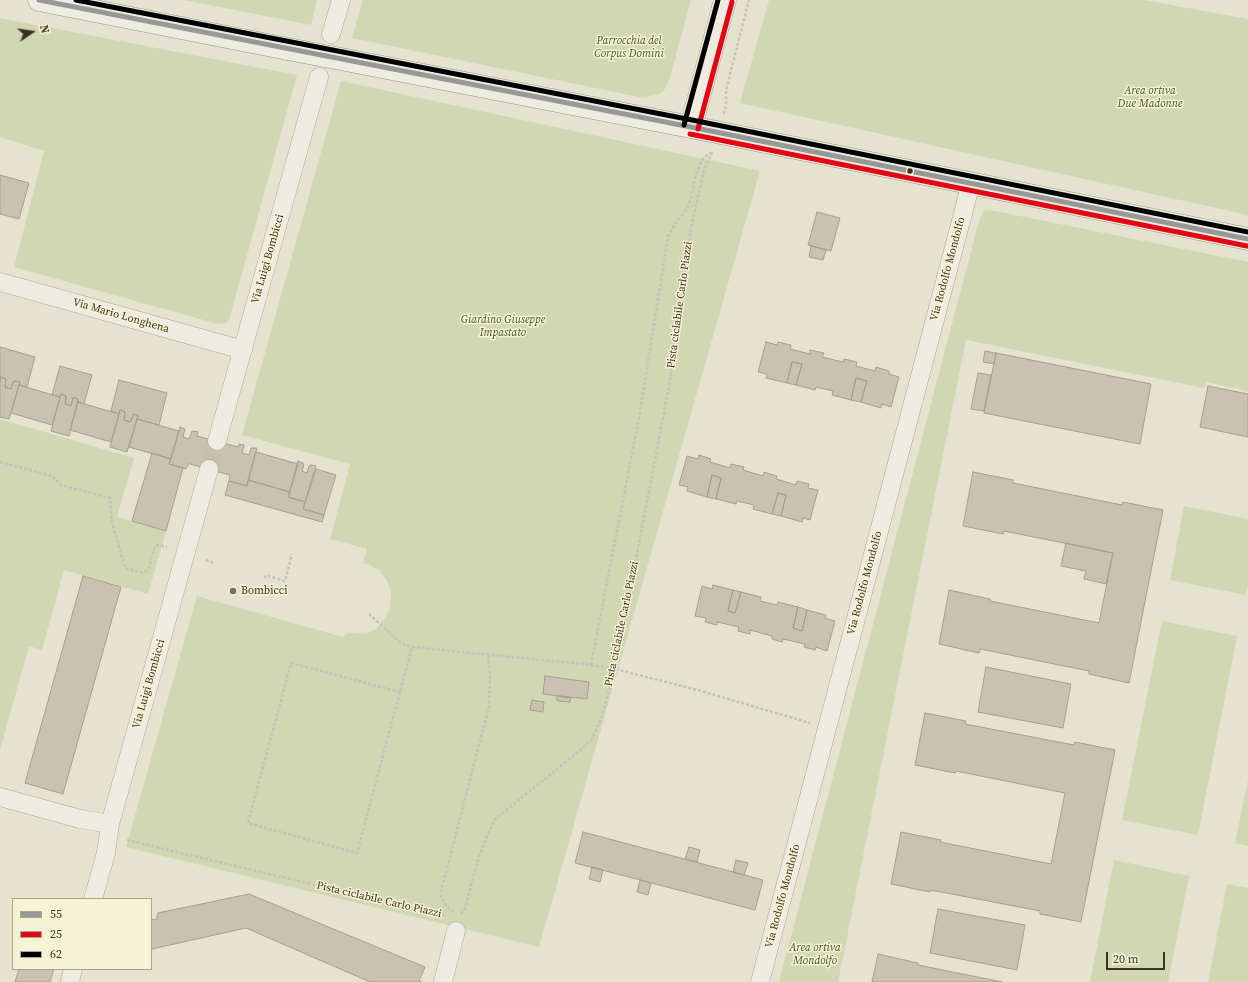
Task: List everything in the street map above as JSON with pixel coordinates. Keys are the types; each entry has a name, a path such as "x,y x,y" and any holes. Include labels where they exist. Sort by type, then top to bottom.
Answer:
{"main road":[{"path":"38,0 691,127 1248,239"},
{"path":"691,127 725,0"}],"street":[{"path":"331,34 341,0"},
{"name":"Via Luigi Bombicci","path":"217,441 319,77"},
{"name":"Via Rodolfo Mondolfo","path":"760,982 971,183"},
{"name":"Via Mario Longhena","path":"0,282 243,350"},
{"name":"Via Luigi Bombicci","path":"93,898 106,853 115,831 209,470"},
{"path":"0,797 80,819 115,831"},
{"path":"443,982 455,921"},
{"path":"70,982 73,970"}],"path":[{"path":"726,105 726,90 749,0"},
{"name":"Pista ciclabile Carlo Piazzi","path":"115,831 455,921 465,908 478,856 494,820 577,753 592,739 601,719 615,669 676,346 691,227 705,167 713,152 703,158 696,174 691,198 687,208 671,230 668,237 640,412 592,665"},
{"path":"0,462 52,476 61,486 110,498 112,522 124,568 144,573 149,568 155,546 158,545 167,547"},
{"path":"265,578 266,575 285,581 292,554"},
{"path":"206,560 212,562 212,564"},
{"path":"369,614 402,644 412,647 592,665 615,669 701,691 814,724"},
{"path":"400,692 291,663 248,823 357,853 400,692 412,647"},
{"path":"455,921 441,898 442,888 489,706 490,675 488,655"}],"green space":[{"path":"184,0 317,0 311,25"},
{"name":"Parrocchia del Corpus Domini","path":"363,0 691,0 670,77 665,89 659,94 644,98 352,38"},
{"name":"Area ortiva Due Madonne","path":"769,0 1144,0 1248,19 1248,215 740,103"},
{"path":"0,18 297,75 229,320 225,323 218,324 14,267 44,151 0,137"},
{"name":"Giardino Giuseppe Impastato","path":"341,81 760,171 539,947 126,847 197,596 343,637 348,633 365,634 375,630 385,618 390,608 391,592 387,580 379,570 363,563 367,549 330,539 350,464 242,435"},
{"name":"Area ortiva Mondolfo","path":"990,210 1248,262 1248,391 1206,382 1204,388 966,340 838,982 779,982 979,221 984,211"},
{"path":"0,419 134,458 117,517 166,531 148,594 64,570 42,650 29,646 0,750"},
{"path":"1184,506 1248,519 1248,585 1246,595 1170,580"},
{"path":"1162,621 1237,636 1198,835 1122,820"},
{"path":"1248,780 1248,846 1235,843"},
{"path":"1114,860 1189,876 1168,982 1090,982"},
{"path":"1227,884 1248,888 1248,982 1208,982"}],"building":[{"path":"0,175 29,183 19,219 0,214"},
{"path":"817,212 840,218 831,251 808,245"},
{"path":"811,246 826,250 823,260 809,257"},
{"path":"766,342 777,345 778,342 791,345 790,349 810,354 810,350 824,353 822,357 843,362 844,359 857,362 856,366 875,371 876,367 889,371 889,374 899,377 891,407 882,404 881,408 861,402 867,381 856,378 851,400 832,395 833,391 816,387 815,390 796,385 802,364 792,362 787,383 766,378 767,374 758,372"},
{"path":"0,347 35,357 27,387 19,385 20,382 15,381 13,382 11,389 5,387 6,379 1,377 0,380"},
{"path":"985,351 996,353 994,364 983,362"},
{"path":"996,353 1151,384 1140,444 984,413"},
{"path":"792,362 802,364 796,385 787,383"},
{"path":"60,366 92,375 84,404 78,402 78,399 73,398 71,406 65,404 66,396 61,394 60,397 52,395"},
{"path":"978,373 991,375 984,411 971,409"},
{"path":"1,377 6,379 5,387 11,389 13,382 20,382 9,419 0,417"},
{"path":"856,378 867,381 861,402 851,400"},
{"path":"119,380 167,393 159,425 137,419 138,416 134,414 130,422 124,420 125,412 120,410 119,414 111,411"},
{"path":"19,385 60,397 52,425 11,413"},
{"path":"1208,386 1248,394 1248,437 1200,427"},
{"path":"61,394 66,396 65,404 71,406 73,398 78,399 69,436 51,431"},
{"path":"78,402 119,414 111,442 70,430"},
{"path":"120,410 125,412 124,420 130,422 134,414 138,416 127,452 110,447"},
{"path":"137,419 179,431 171,459 129,447"},
{"path":"180,427 185,429 183,437 189,439 192,431 198,432 197,436 238,447 239,444 244,445 242,453 249,455 251,448 257,448 247,486 229,481 230,475 190,464 188,464 186,469 169,464"},
{"path":"256,452 298,464 290,492 248,480"},
{"path":"152,453 171,459 169,464 183,468 166,531 132,521"},
{"path":"699,455 711,459 710,462 730,468 731,464 744,467 743,470 763,476 764,472 777,476 776,479 796,485 797,481 809,484 808,488 818,490 810,520 803,518 802,522 781,516 786,495 778,493 772,514 753,509 754,505 737,501 736,504 716,499 721,478 712,475 707,497 687,491 688,487 679,485 687,456 698,459"},
{"path":"298,461 304,464 302,471 307,473 309,466 316,466 305,502 288,497"},
{"path":"316,469 336,475 324,515 303,509"},
{"path":"973,472 1013,480 1013,483 1122,505 1123,502 1163,510 1129,683 1089,674 1089,671 980,649 979,653 939,644 949,590 990,599 990,601 1099,623 1113,553 1004,531 1003,534 963,526"},
{"path":"712,475 721,478 716,499 707,497"},
{"path":"248,480 290,492 288,497 305,502 303,509 324,515 322,522 225,495 229,481 247,486"},
{"path":"778,493 786,495 781,516 772,514"},
{"path":"1066,543 1113,553 1106,584 1084,579 1086,571 1061,566"},
{"path":"83,576 121,587 63,794 25,783"},
{"path":"713,585 733,590 728,611 735,613 741,592 761,597 760,601 777,605 778,602 798,607 793,628 802,631 807,610 826,615 825,618 835,621 827,651 816,647 815,650 804,647 805,644 783,639 782,642 772,639 772,636 750,630 750,634 738,631 739,627 717,622 717,625 705,622 706,618 695,616 702,586 712,589"},
{"path":"733,590 741,592 735,613 728,611"},
{"path":"798,607 807,610 802,631 793,628"},
{"path":"986,667 1071,684 1063,728 978,712"},
{"path":"545,676 589,682 587,699 543,694"},
{"path":"557,696 571,698 570,702 557,701"},
{"path":"532,700 544,702 543,712 530,710"},
{"path":"925,713 966,721 965,724 1074,745 1075,742 1115,750 1081,922 1040,914 1040,911 931,890 930,892 891,884 901,832 941,840 940,842 1051,864 1065,793 956,771 955,773 915,765"},
{"path":"583,832 763,880 755,910 575,863"},
{"path":"689,847 700,850 697,862 685,859"},
{"path":"736,860 748,863 744,875 733,872"},
{"path":"592,867 603,870 600,882 589,879"},
{"path":"640,880 651,883 648,895 637,892"},
{"path":"249,894 425,967 419,981 422,982 370,982 246,928 152,949 152,919 156,920 158,913"},
{"path":"938,909 1025,925 1017,970 930,953"},
{"path":"878,954 918,963 918,965 1002,982 872,982"},
{"path":"19,970 54,970 50,982 15,982"}],"tunnel":[{"path":"209,469 217,441"}],"transit line":[{"name":"55","path":"39,0 691,127 1248,239"},
{"name":"62","path":"76,0 692,120 1248,232"},
{"name":"62","path":"684,125 718,0"},
{"name":"25","path":"698,129 732,2"},
{"name":"25","path":"690,134 1247,246"}],"place":[{"name":"Bombicci","path":"233,591"}]}
